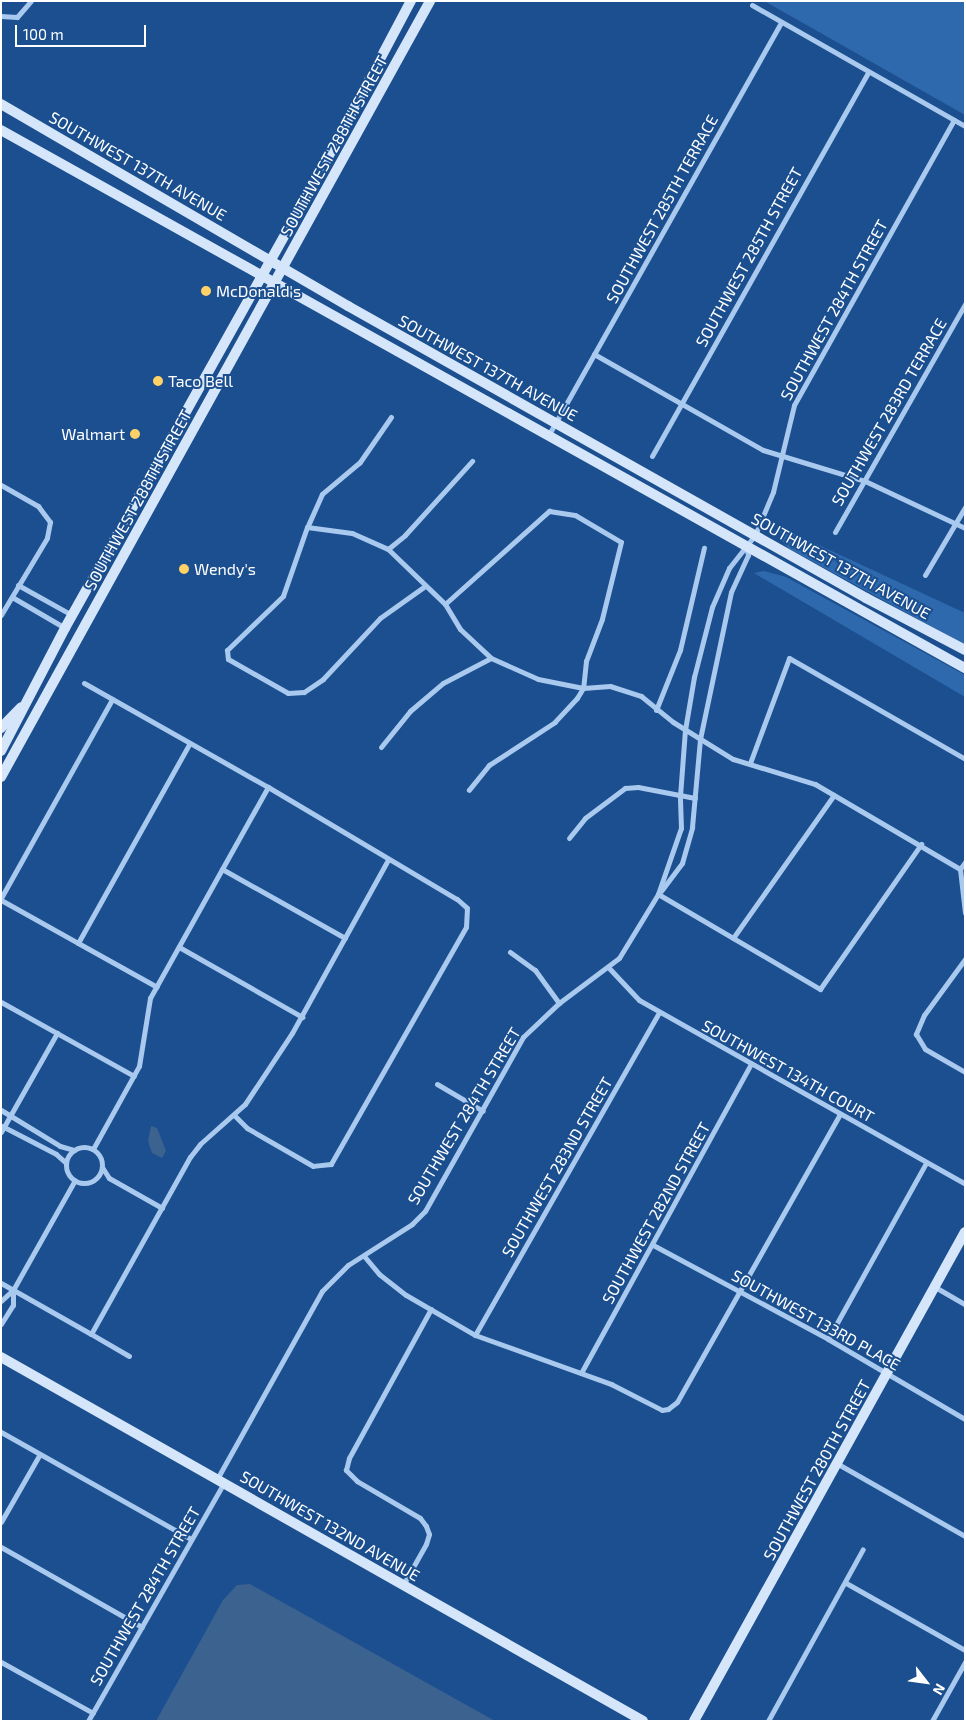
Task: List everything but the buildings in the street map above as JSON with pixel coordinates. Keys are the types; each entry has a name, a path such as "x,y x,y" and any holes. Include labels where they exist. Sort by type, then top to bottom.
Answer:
{"main road":[{"name":"SOUTHWEST 288TH STREET","path":"1,751 72,615 271,260 411,1"},
{"name":"SOUTHWEST 288TH STREET","path":"1,777 276,284 430,1"},
{"name":"SOUTHWEST 137TH AVENUE","path":"1,104 555,423 965,650"},
{"name":"SOUTHWEST 137TH AVENUE","path":"1,130 965,668"},
{"path":"398,351 405,338"},
{"path":"1,728 29,699"},
{"name":"SOUTHWEST 280TH STREET","path":"694,1721 965,1232"},
{"name":"SOUTHWEST 132ND AVENUE","path":"1,1357 644,1721"}],"street":[{"path":"1,16 17,16 24,12 31,1"},
{"path":"752,5 965,126"},
{"name":"SOUTHWEST 285TH TERRACE","path":"547,436 781,22"},
{"name":"SOUTHWEST 285TH STREET","path":"652,456 868,72"},
{"name":"SOUTHWEST 284TH STREET","path":"658,894 681,828 680,796 685,730 694,677 712,607 730,568 755,535 784,458 786,431 794,405 954,120"},
{"name":"SOUTHWEST 283RD TERRACE","path":"834,532 965,304"},
{"path":"594,354 682,402 763,450 784,458 865,481 965,528"},
{"path":"391,417 360,462 322,494 307,527 283,596 227,650 228,659 288,693 304,692 323,679 380,618 425,586"},
{"path":"388,549 405,535 472,461"},
{"path":"1,484 38,506 49,517 47,538 1,615"},
{"path":"925,575 965,507"},
{"path":"445,604 549,511 575,515 621,542 602,619 586,661 583,688 555,722 489,764 469,790"},
{"path":"307,527 352,533 388,549 445,604 460,629 491,658 538,679 583,688 610,686 641,696 656,710 685,730 733,758 815,784 921,844 960,869"},
{"name":"SOUTHWEST 284TH STREET","path":"88,1721 192,1539 220,1481 322,1291 348,1265 412,1224 424,1211 483,1111 523,1037 559,1003 619,958 658,894 682,863 692,827 700,739 731,592 748,555 746,547"},
{"path":"656,710 680,650 704,548"},
{"path":"18,585 72,615"},
{"path":"12,597 65,628"},
{"path":"382,747 410,711 443,683 491,658"},
{"path":"750,763 789,658 965,759"},
{"path":"84,683 268,787 388,860 461,901 467,908 469,919 340,1152 331,1164 314,1166 247,1128 235,1116"},
{"path":"112,699 1,899 157,987"},
{"path":"78,943 190,743"},
{"path":"93,1149 134,1076 142,1057 148,1007 157,987 268,787"},
{"path":"570,838 584,818 625,788 638,787 695,798"},
{"path":"733,938 834,795"},
{"path":"658,894 820,989 921,844"},
{"path":"91,1334 195,1150 235,1116 302,1017 388,860"},
{"path":"965,862 960,869 965,913"},
{"path":"222,869 345,938"},
{"path":"179,947 302,1017"},
{"path":"510,952 535,970 559,1003"},
{"path":"965,959 920,1022 917,1038 924,1049 965,1072"},
{"name":"SOUTHWEST 134TH COURT","path":"608,967 639,1000 965,1184"},
{"path":"1,1002 134,1076"},
{"name":"SOUTHWEST 283ND STREET","path":"475,1335 659,1012"},
{"path":"57,1033 2,1128 56,1154 66,1163 68,1172 75,1180 85,1182 109,1178"},
{"name":"SOUTHWEST 282ND STREET","path":"581,1373 751,1064"},
{"path":"437,1084 483,1111"},
{"path":"1,1110 60,1146 74,1150 84,1147 93,1149 99,1155 102,1167 109,1178 162,1208"},
{"path":"364,1256 379,1274 406,1295 475,1335 581,1373 662,1410 677,1402 840,1114"},
{"path":"66,1163 74,1150"},
{"path":"828,1339 926,1163"},
{"path":"95,1179 102,1167"},
{"path":"1,1301 13,1290 75,1180"},
{"name":"SOUTHWEST 133RD PLACE","path":"653,1245 828,1339 965,1419"},
{"path":"1,1283 129,1356"},
{"path":"935,1286 965,1304"},
{"path":"1,1324 13,1305 13,1290"},
{"path":"403,1585 426,1544 429,1534 426,1526 420,1518 357,1481 346,1470 349,1458 431,1310"},
{"path":"1,1432 192,1539"},
{"path":"1,1522 40,1454"},
{"path":"838,1464 965,1536"},
{"path":"1,1547 142,1626"},
{"path":"770,1720 864,1550"},
{"path":"846,1583 965,1650"},
{"path":"1,1662 93,1713"},
{"path":"932,1721 965,1662"}],"shaded area":[{"path":"764,1 965,1 965,115 796,19"},
{"path":"780,527 965,613 965,645 788,548 781,540"},
{"path":"764,571 786,577 965,675 965,697 754,573"},
{"path":"151,1126 157,1128 166,1151 162,1158 152,1153 148,1141"},
{"path":"250,1584 495,1721 156,1721 223,1600 237,1585"}],"place":[{"name":"McDonald's","path":"206,291"},
{"name":"Taco Bell","path":"158,381"},
{"name":"Walmart","path":"135,434"},
{"name":"Wendy's","path":"184,569"}]}
